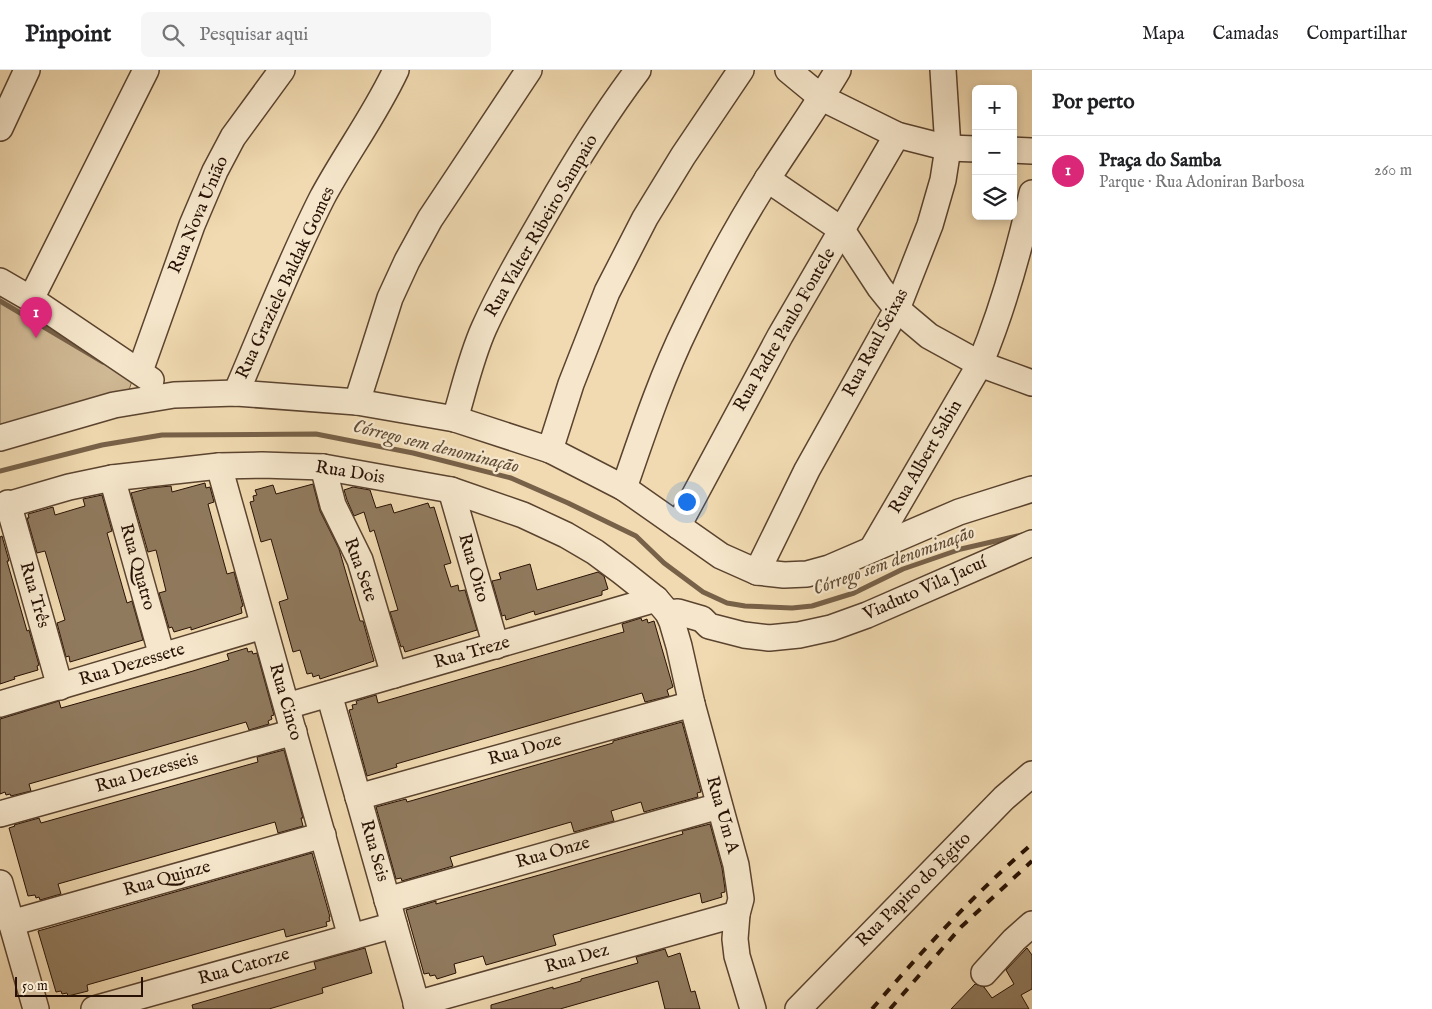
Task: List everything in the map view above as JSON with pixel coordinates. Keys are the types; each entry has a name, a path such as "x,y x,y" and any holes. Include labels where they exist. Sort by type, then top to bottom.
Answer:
{"street":[{"path":"0,128 27,70"},
{"path":"31,299 146,70"},
{"name":"Rua Nova União","path":"140,371 192,225 215,171 233,137 282,70"},
{"name":"Rua Graziele Baldak Gomes","path":"236,393 307,228 396,70"},
{"path":"357,402 390,298 407,260 430,219 529,70"},
{"name":"Rua Valter Ribeiro Sampaio","path":"455,419 483,330 521,256 567,176 614,101 638,70"},
{"path":"550,450 571,384 607,292 646,218 678,164 740,70"},
{"path":"788,70 822,98 896,135 948,148 972,149"},
{"path":"624,488 663,379 687,325 767,179 822,98 838,70"},
{"name":"Rua Raul Seixas","path":"757,572 807,470 897,310 930,226 948,148 943,70"},
{"name":"Rua Padre Paulo Fontele","path":"678,526 780,336 896,135"},
{"path":"1017,150 1032,151"},
{"path":"767,179 842,230 880,288 897,310 929,336 980,364 1032,383"},
{"name":"Rua Albert Sabin","path":"872,549 980,364 1014,267 1032,193"},
{"path":"0,281 31,299 140,371 174,396"},
{"path":"0,438 114,405 174,396 236,393 357,402 455,419 550,450 624,488 721,556 757,572 784,575 807,574 829,568 959,512 1032,489"},
{"name":"Rua Dois","path":"4,505 112,478 219,466 323,467 451,490 523,515 566,535 622,572 665,611"},
{"name":"Rua Cinco","path":"219,466 352,937"},
{"name":"Rua Sete","path":"323,467 333,505 360,560 394,675"},
{"name":"Rua Quatro","path":"112,478 162,656"},
{"name":"Rua Oito","path":"451,490 496,646"},
{"name":"Rua Três","path":"4,505 60,687"},
{"name":"Viaduto Vila Jacuí","path":"665,611 678,612 702,619 709,626 744,635 769,638 817,632 867,615 1032,543"},
{"name":"Rua Treze","path":"287,706 496,646 665,611"},
{"name":"Rua Um A","path":"665,611 679,646 692,704 736,865 740,889 735,939 737,956 753,1009"},
{"name":"Rua Dezessete","path":"0,704 264,626"},
{"name":"Rua Seis","path":"329,694 417,1006"},
{"name":"Rua Doze","path":"358,797 692,704"},
{"name":"Rua Dezesseis","path":"0,814 294,732"},
{"name":"Rua Papiro do Egito","path":"798,1009 1004,798 1032,774"},
{"name":"Rua Onze","path":"387,900 719,806"},
{"name":"Rua Quinze","path":"11,923 323,835"},
{"path":"0,884 36,1009"},
{"name":"Rua Dez","path":"417,1006 737,914"},
{"path":"984,973 1014,940 1032,924"},
{"name":"Rua Catorze","path":"94,1009 394,925"}],"shaded area":[{"path":"0,293 132,381 128,393 0,428"}],"building":[{"path":"205,483 206,488 210,487 214,502 208,504 227,574 234,572 243,606 241,607 242,613 191,630 191,627 174,632 172,627 169,628 159,593 166,591 156,550 148,552 131,493 150,488 171,486 172,492"},
{"path":"313,484 320,511 339,549 374,661 320,679 319,675 313,677 312,673 307,674 300,650 293,652 279,602 288,599 271,539 261,542 250,502 254,501 253,496 257,495 255,490 273,485 276,494"},
{"path":"353,487 370,490 376,508 391,504 394,513 428,503 430,508 434,507 451,563 444,565 451,587 458,585 459,591 465,590 477,630 405,652 403,646 401,647 390,612 398,610 374,530 370,532 364,512 354,516 347,500 344,490"},
{"path":"102,495 112,531 107,533 127,603 132,601 143,640 70,662 69,656 66,657 57,623 65,620 45,551 37,553 27,518 29,518 28,514 53,507 55,515 85,506 83,499"},
{"path":"2,536 9,561 7,561 27,631 29,630 39,665 37,666 38,670 14,677 15,679 0,684 0,537"},
{"path":"530,564 537,590 598,572 604,576 608,589 602,591 602,595 535,615 534,611 506,620 505,615 502,616 492,581 501,579 499,573"},
{"path":"641,618 642,621 647,619 648,623 654,621 673,687 667,690 669,696 645,702 642,693 396,764 397,767 367,776 349,710 353,709 352,705 357,704 356,701 376,695 378,703 624,632 622,624"},
{"path":"247,648 248,652 257,653 274,715 268,721 269,724 249,730 246,722 29,784 31,791 11,796 10,794 6,795 5,792 0,794 0,719 59,701 61,708 193,671 229,660 227,654"},
{"path":"682,722 701,792 697,793 698,797 644,812 641,802 611,811 614,821 574,832 571,822 450,857 453,866 402,881 401,878 396,879 376,807 406,799 407,802"},
{"path":"284,750 303,818 301,818 303,826 278,833 275,822 58,884 61,894 40,900 35,895 28,896 9,828 14,825 39,818 41,823 258,762 257,757"},
{"path":"710,824 722,868 725,892 721,893 722,897 702,903 700,893 553,935 556,945 486,965 483,956 454,964 456,973 437,979 435,975 424,974 406,910 436,901 436,904 550,872 683,834 682,831"},
{"path":"312,853 330,917 330,921 326,922 327,926 286,937 284,929 87,985 88,991 68,996 67,993 62,994 61,991 56,992 38,931"},
{"path":"365,948 372,973 322,988 323,993 269,1009 193,1009 192,1005 316,969 314,962"},
{"path":"1027,948 1032,955 1032,989 1021,995 1029,1009 951,1009 975,984 984,987 992,998 1014,984 1006,970"},
{"path":"665,949 668,957 680,953 691,992 695,991 700,1009 665,1009 658,981 560,1009 491,1009 491,1005 581,981 581,979 638,963 636,957"}],"waterway":[{"path":"0,301 103,362"},
{"name":"Córrego sem denominação","path":"0,471 102,445 162,435 316,434 413,453 511,478 636,536 664,563 703,592 727,603 745,606 792,608 812,606 854,593 903,569 961,549 1022,535"}],"railway":[{"path":"872,1009 949,924 1032,844"},
{"path":"890,1009 961,927 1032,861"}],"place":[{"name":"Praça do Samba","path":"36,338"}]}
